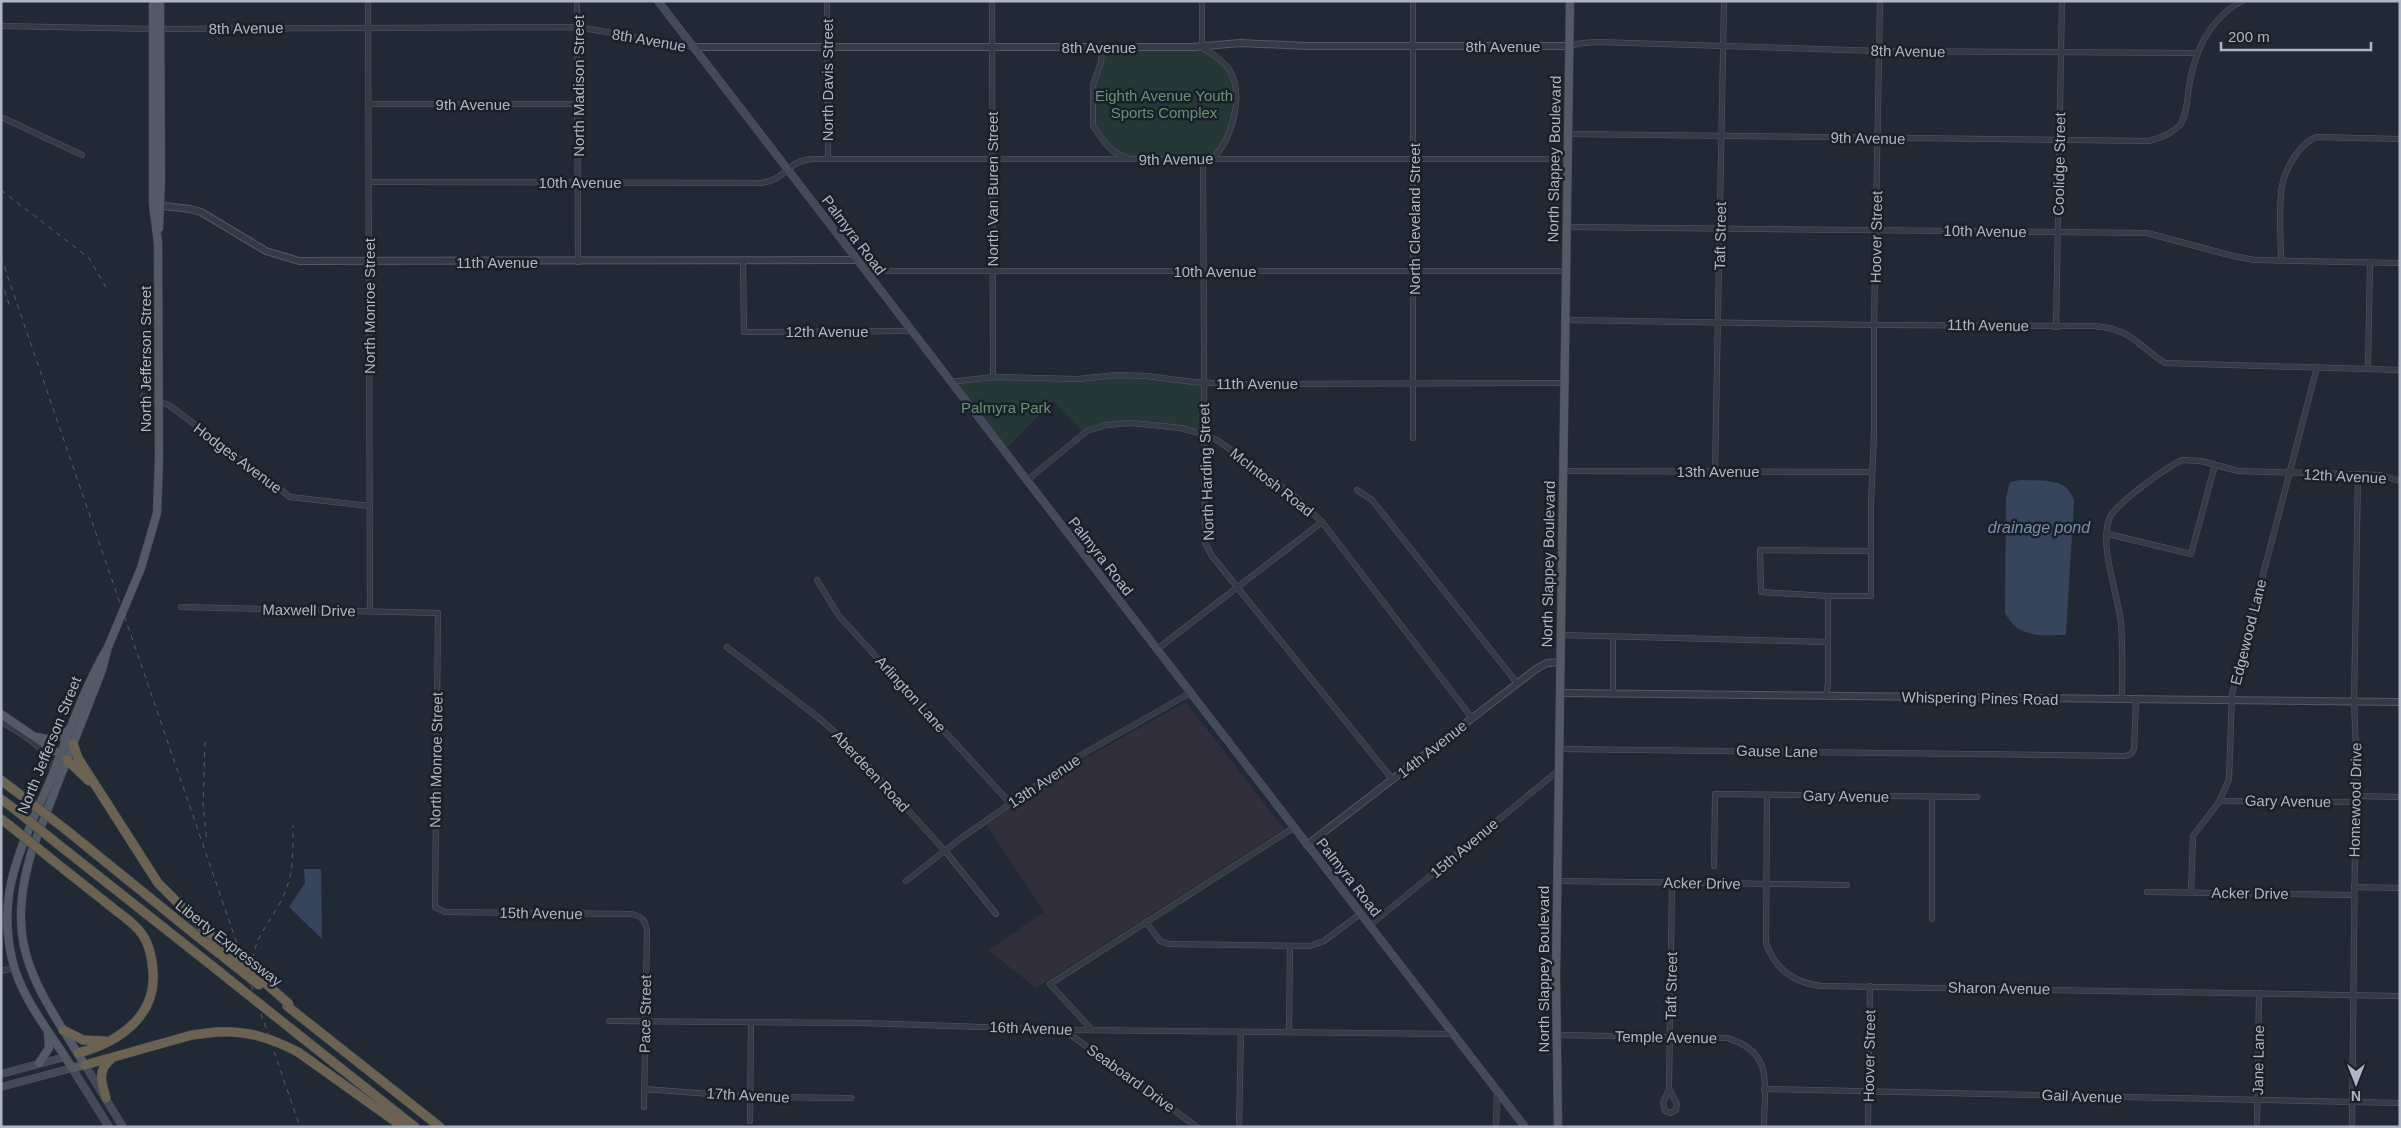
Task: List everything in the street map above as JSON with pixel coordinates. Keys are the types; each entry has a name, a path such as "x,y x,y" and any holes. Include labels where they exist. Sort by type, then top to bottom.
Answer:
{"highway":[{"path":"73,744 76,754 158,883 203,928 297,1015 440,1127"},
{"path":"64,757 100,792"},
{"name":"Liberty Expressway","path":"1,780 65,829 197,936 288,1005"},
{"name":"Liberty Expressway","path":"1,799 415,1127"},
{"path":"1,819 133,925 148,944 152,958 153,990 145,1009 135,1023 112,1040 78,1053"},
{"path":"63,1030 91,1042 112,1040"},
{"path":"85,1065 192,1034 243,1032 278,1041 298,1052 403,1127"},
{"path":"106,1098 100,1080 101,1072 106,1063 113,1057"}],"main road":[{"name":"North Jefferson Street","path":"108,1127 31,1004 14,968 8,931 10,893 22,850 54,771 73,744 102,670 108,647 141,568 157,513 159,432 158,243 161,205 157,28 153,1"},
{"name":"North Jefferson Street","path":"158,243 153,204 157,28 160,1"},
{"name":"Palmyra Road","path":"658,1 855,260 1525,1127"},
{"name":"North Slappey Boulevard","path":"1558,1127 1556,1035 1557,881 1570,1"},
{"name":"North Jefferson Street","path":"85,1065 42,996 31,972 23,944 21,913 27,866 64,757 72,724 97,665 108,647"},
{"path":"1,714 64,757"},
{"path":"34,736 47,740 57,738 66,734 72,724"},
{"path":"40,1063 49,1048 47,1029"},
{"path":"1,1074 78,1053"},
{"path":"1,1087 85,1065 123,1127"}],"street":[{"name":"North Monroe Street","path":"368,1 370,611"},
{"name":"North Madison Street","path":"577,1 578,262"},
{"name":"North Davis Street","path":"827,1 828,160"},
{"name":"North Van Buren Street","path":"992,1 993,377"},
{"path":"1202,1 1202,47 1224,62 1230,70 1236,86 1235,105 1229,132 1218,153 1212,159"},
{"name":"North Cleveland Street","path":"1413,1 1413,438"},
{"name":"Taft Street","path":"1715,471 1724,1"},
{"name":"Hoover Street","path":"1828,596 1872,596 1872,472 1880,1"},
{"name":"Coolidge Street","path":"2056,327 2062,1"},
{"path":"2197,53 2215,24 2230,9 2242,1"},
{"name":"8th Avenue","path":"1,26 157,28 578,27 694,47 1202,47 1240,44 1569,46 1598,42 1724,48 1879,51 2197,53"},
{"path":"1102,47 1101,62 1093,84 1094,126 1105,143 1114,152 1130,160"},
{"name":"9th Avenue","path":"1568,134 2147,141 2167,135 2179,125 2184,114 2197,53"},
{"name":"9th Avenue","path":"368,104 578,104"},
{"path":"1,117 82,155"},
{"path":"2281,260 2283,184 2300,150 2307,142 2317,137 2400,139"},
{"name":"North Harding Street","path":"1203,159 1205,543 1212,556 1393,780"},
{"name":"9th Avenue","path":"787,170 804,160 1568,159"},
{"name":"10th Avenue","path":"369,182 762,183 776,180 787,170"},
{"name":"11th Avenue","path":"153,204 201,212 249,243 285,258 300,261 369,263 855,260"},
{"name":"10th Avenue","path":"1567,227 1721,227 2148,233 2233,256 2255,260 2400,263"},
{"name":"12th Avenue","path":"743,261 744,332 911,331"},
{"path":"2368,368 2370,263"},
{"name":"10th Avenue","path":"864,271 1566,271"},
{"name":"11th Avenue","path":"1566,320 2092,326 2108,327 2123,331 2165,363 2400,370"},
{"name":"Edgewood Lane","path":"2191,892 2193,836 2220,801 2229,779 2231,701 2317,367"},
{"name":"11th Avenue","path":"950,382 993,377 1060,379 1132,375 1203,383 1565,383"},
{"name":"Hodges Avenue","path":"143,396 168,405 290,497 370,506"},
{"name":"McIntosh Road","path":"1026,481 1087,431 1096,428 1131,423 1181,428 1205,435 1233,451 1292,494 1322,522 1472,718"},
{"name":"12th Avenue","path":"2122,700 2120,621 2108,563 2108,523 2115,510 2174,464 2182,460 2190,460 2238,471 2380,475 2400,481"},
{"path":"2108,534 2191,554 2215,465"},
{"name":"13th Avenue","path":"1564,471 1872,472"},
{"name":"Homewood Drive","path":"2352,1127 2355,995 2354,702 2358,474"},
{"path":"1357,490 1372,500 1516,683"},
{"path":"1156,650 1322,522"},
{"path":"1826,697 1828,596 1761,592 1760,550 1871,551"},
{"name":"Arlington Lane","path":"817,580 839,616 1010,804"},
{"name":"Maxwell Drive","path":"181,607 438,613"},
{"name":"North Monroe Street","path":"435,907 438,613"},
{"path":"1561,635 1828,642"},
{"path":"1613,636 1613,694"},
{"name":"Aberdeen Road","path":"727,647 839,736 946,852 996,914"},
{"name":"14th Avenue","path":"1307,846 1516,683 1541,665 1561,662"},
{"name":"Whispering Pines Road","path":"1560,693 2400,702"},
{"name":"13th Avenue","path":"906,881 1074,759 1190,694"},
{"name":"Gause Lane","path":"1559,749 2126,756 2131,754 2134,749 2136,700"},
{"path":"1,721 45,752 54,771"},
{"name":"15th Avenue","path":"1369,926 1559,770"},
{"name":"Gary Avenue","path":"1714,866 1715,794 1977,797"},
{"name":"Sharon Avenue","path":"1767,795 1766,943 1772,958 1782,970 1802,983 1822,986 2400,996"},
{"path":"2355,796 2400,797"},
{"path":"1932,797 1932,919"},
{"name":"Gary Avenue","path":"2220,801 2355,802"},
{"path":"1092,1030 1050,984 1294,828"},
{"name":"Acker Drive","path":"1557,881 1847,885"},
{"name":"Taft Street","path":"1669,1088 1672,883"},
{"path":"2354,887 2400,888"},
{"name":"Acker Drive","path":"2147,892 2354,895"},
{"name":"15th Avenue","path":"435,907 445,912 632,914 640,916 646,922"},
{"path":"1146,922 1160,941 1168,944 1310,946 1324,941 1360,914"},
{"name":"Pace Street","path":"644,1106 646,922"},
{"path":"1289,1032 1290,946"},
{"path":"1,971 14,968"},
{"name":"Hoover Street","path":"1868,1127 1870,986"},
{"name":"Jane Lane","path":"2257,1127 2259,993"},
{"name":"16th Avenue","path":"609,1021 751,1024 864,1023 1064,1030 1453,1034"},
{"path":"750,1121 751,1024"},
{"name":"Seaboard Drive","path":"1064,1030 1197,1127"},
{"path":"1240,1127 1241,1032"},
{"name":"Temple Avenue","path":"1556,1035 1727,1038 1750,1047 1762,1062 1764,1127"},
{"name":"17th Avenue","path":"644,1089 750,1097 851,1098"},
{"name":"Gail Avenue","path":"1764,1089 2400,1103"},
{"path":"1496,1127 1497,1091"}],"shaded area":[{"path":"1186,702 1284,829 1036,988 988,950 1044,912 986,825 1073,765"}],"green space":[{"name":"Eighth Avenue Youth Sports Complex","path":"1102,47 1202,48 1224,63 1234,80 1235,105 1229,132 1212,159 1130,159 1115,152 1094,126 1095,79"},
{"name":"Palmyra Park","path":"1139,376 1202,384 1204,433 1132,422 1083,432 1053,401 1004,451 951,383 986,378"}],"water":[{"name":"drainage pond","path":"2020,480 2060,484 2071,493 2074,501 2066,635 2031,634 2017,627 2005,613 2006,497 2010,482"},
{"path":"304,869 321,869 322,939 289,907 305,883"}],"railway":[{"path":"1,190 89,258 107,289"},
{"path":"1,257 300,1127"},
{"path":"1,281 10,307"},
{"path":"205,742 203,806 207,842"},
{"path":"252,979 252,964 259,939 282,899 291,872 293,825"}]}
